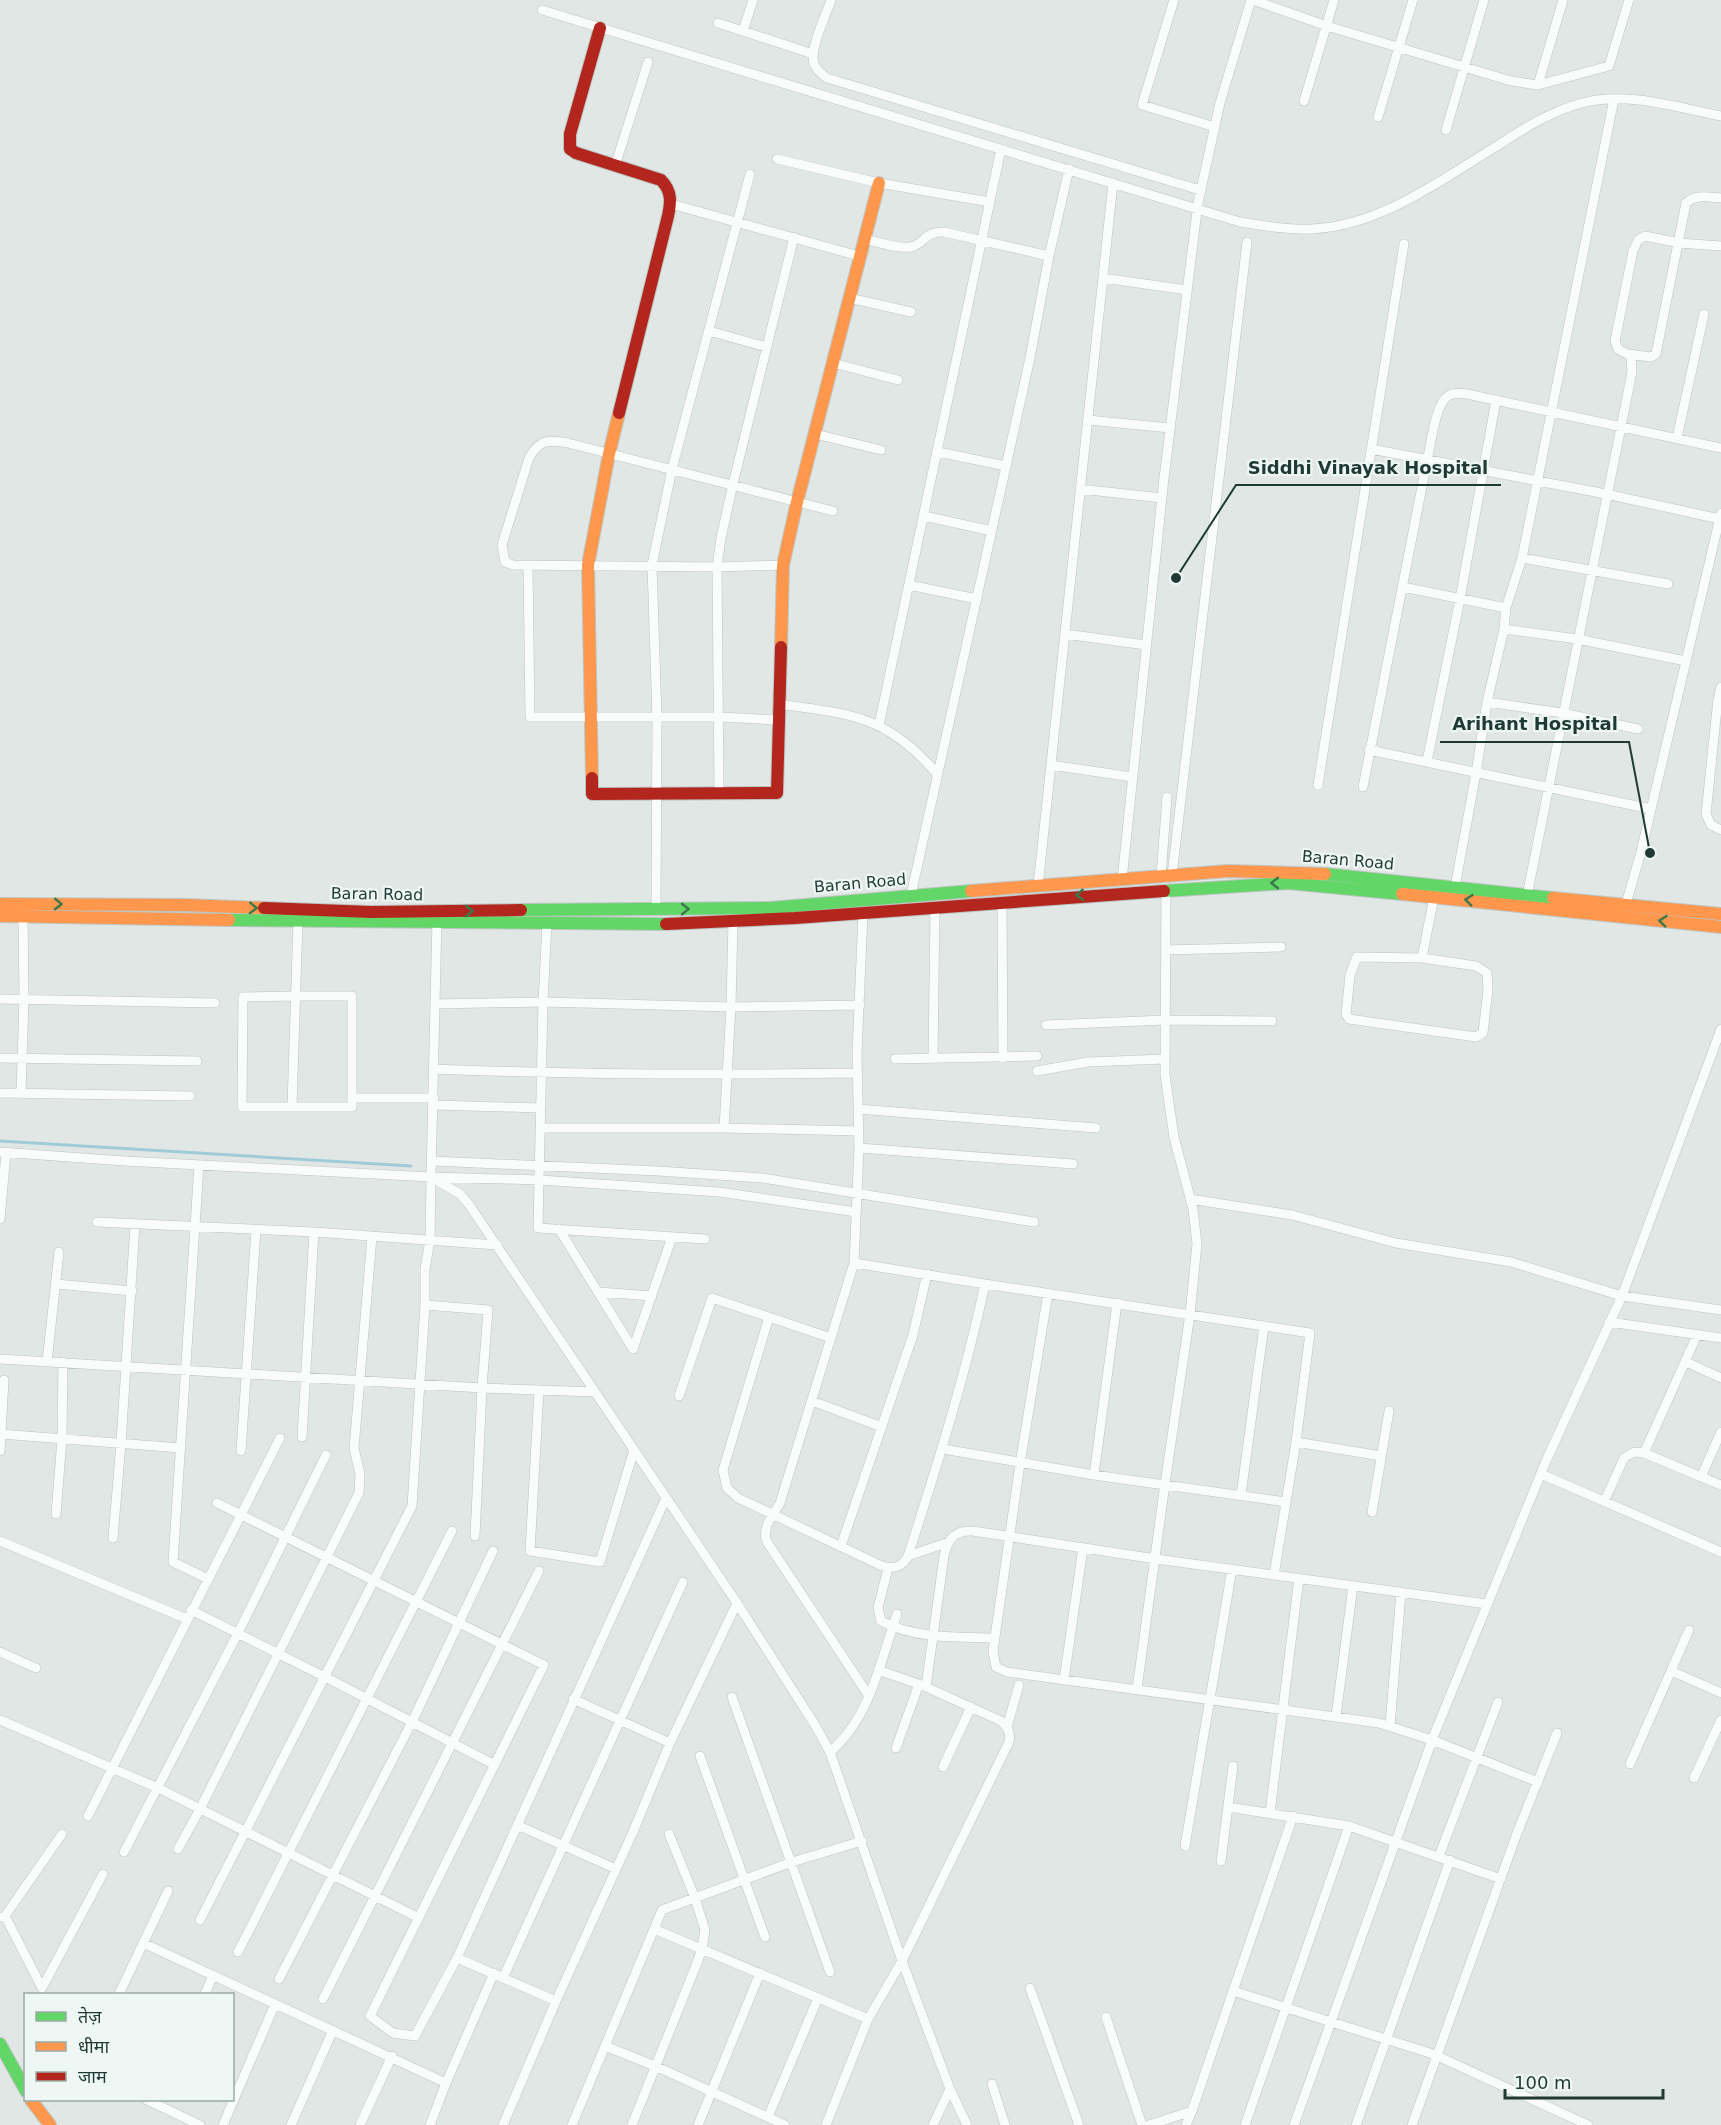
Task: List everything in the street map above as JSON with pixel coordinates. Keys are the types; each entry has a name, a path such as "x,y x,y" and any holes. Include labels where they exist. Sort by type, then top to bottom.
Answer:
{"main road":[{"path":"600,28 570,134 570,149 576,153 661,180 669,189 671,204 609,454 588,565 592,794 777,793 783,565 879,183"},
{"name":"Baran Road","path":"0,916 298,921 770,908 1228,871 1309,872 1721,914"},
{"name":"Baran Road","path":"0,904 184,905 371,912 547,923 668,924 863,913 1266,883 1294,883 1721,927"},
{"path":"0,2044 24,2088"},
{"path":"33,2101 50,2125"}],"street":[{"path":"743,32 753,0"},
{"path":"831,0 813,54 814,64 827,78 1200,190"},
{"path":"1174,0 1143,105 1215,127"},
{"path":"1122,880 1162,498 1197,208 1215,127 1252,0 1327,26 1511,81 1538,85 1609,66 1629,0"},
{"path":"1304,101 1334,0"},
{"path":"1378,117 1413,0"},
{"path":"1446,130 1484,0"},
{"path":"1538,85 1563,0"},
{"path":"542,10 1240,222 1280,228 1311,229 1343,225 1393,209 1550,114 1581,103 1614,99 1655,103 1721,116"},
{"path":"718,23 813,54"},
{"path":"615,166 648,62"},
{"path":"1455,887 1487,702 1504,629 1506,608 1522,558 1614,99"},
{"path":"879,725 1001,149"},
{"path":"777,159 879,183 990,202"},
{"path":"911,895 1030,358 1049,256 1069,169"},
{"path":"656,910 657,718 652,565 672,470 750,174"},
{"path":"1038,886 1113,183"},
{"path":"1721,198 1699,196 1686,202 1679,243 1656,354 1651,357 1628,354 1618,349 1615,341 1635,244 1641,237 1679,243 1721,246"},
{"path":"671,204 859,256"},
{"path":"864,239 909,247 931,233 939,232 1049,256"},
{"path":"719,792 717,567 720,544 794,237"},
{"path":"1166,875 1247,242"},
{"path":"1318,784 1404,244"},
{"path":"1103,279 1187,290"},
{"path":"849,298 911,312"},
{"path":"1677,438 1704,314"},
{"path":"709,331 766,347"},
{"path":"1527,896 1632,372 1632,360 1628,354"},
{"path":"833,363 898,380"},
{"path":"1363,787 1427,461 1438,413 1447,397 1461,393 1721,448"},
{"path":"1427,761 1460,599 1496,400"},
{"path":"1088,420 1170,428"},
{"path":"815,434 881,450"},
{"path":"783,565 717,567 513,565 505,562 502,545 529,458 535,447 544,441 556,441 833,511"},
{"path":"1371,449 1720,516 1718,538 1626,904"},
{"path":"938,452 1006,466"},
{"path":"1080,489 1162,498"},
{"path":"924,516 992,531"},
{"path":"1522,558 1668,584"},
{"path":"528,565 531,717 720,717 778,720"},
{"path":"909,585 977,599"},
{"path":"1403,587 1506,608"},
{"path":"1504,629 1577,639 1686,662"},
{"path":"1065,634 1146,645"},
{"path":"1721,687 1706,814 1711,825 1721,830"},
{"path":"1487,702 1562,713 1638,729"},
{"path":"778,704 852,715 879,725 915,750 938,775"},
{"path":"1369,750 1651,809"},
{"path":"1051,765 1132,777"},
{"path":"1166,875 1167,797"},
{"path":"1137,1689 1190,1314 1197,1244 1190,1199 1174,1137 1166,1082 1166,890"},
{"path":"1422,958 1434,897"},
{"path":"1002,902 1003,1058"},
{"path":"933,1059 935,907"},
{"path":"863,913 858,1073 859,1148 854,1263 780,1503 765,1531 767,1542 870,1696"},
{"path":"21,1094 24,998 23,916"},
{"path":"200,1920 412,1506 425,1269 430,1240 437,917"},
{"path":"292,1106 298,921"},
{"path":"724,1128 733,921"},
{"path":"547,923 538,1228 705,1239"},
{"path":"1166,950 1281,947"},
{"path":"1357,957 1422,958 1476,966 1487,974 1488,989 1483,1033 1476,1037 1350,1019 1346,1014 1350,975 1357,957"},
{"path":"352,996 352,1098 352,1107 242,1107 243,997 352,996"},
{"path":"0,999 215,1003"},
{"path":"435,1004 543,1002 731,1007 860,1005"},
{"path":"1046,1025 1165,1020 1272,1021"},
{"path":"1294,2125 1432,1740 1541,1474 1622,1296 1721,1029"},
{"path":"895,1059 1037,1056"},
{"path":"0,1058 197,1061"},
{"path":"1037,1071 1088,1062 1165,1059"},
{"path":"434,1069 541,1073 728,1075 858,1073"},
{"path":"0,1093 190,1096"},
{"path":"352,1098 541,1108"},
{"path":"858,1109 1096,1128"},
{"path":"541,1128 859,1131"},
{"path":"859,1148 1073,1164"},
{"path":"0,1220 3,1153 431,1177 540,1180 719,1192 856,1212"},
{"path":"432,1161 762,1179 1034,1222"},
{"path":"199,1165 173,1562 208,1579"},
{"path":"431,1177 460,1194 496,1245 810,1715 830,1752 902,1961 950,2089 967,2125"},
{"path":"1190,1199 1292,1215 1396,1243 1511,1262 1622,1296 1721,1310"},
{"path":"97,1222 314,1232 496,1245"},
{"path":"113,1538 135,1225"},
{"path":"559,1229 633,1349 672,1237"},
{"path":"241,1451 256,1230"},
{"path":"302,1437 314,1232"},
{"path":"178,1849 357,1499 360,1487 354,1448 372,1237"},
{"path":"47,1362 59,1252"},
{"path":"854,1263 1310,1333 1296,1442 1274,1575"},
{"path":"841,1546 913,1335 927,1274"},
{"path":"56,1284 132,1291"},
{"path":"769,1317 723,1470 725,1485 738,1498 888,1568 899,1566 908,1556 943,1449 969,1355 985,1284"},
{"path":"599,1292 652,1296"},
{"path":"1048,1293 995,1638 993,1660 998,1669 1064,1680 1336,1716 1390,1726 1538,1782"},
{"path":"679,1396 712,1298 831,1338"},
{"path":"1094,1475 1117,1303"},
{"path":"424,1305 488,1310 482,1388 476,1536"},
{"path":"1609,1322 1721,1338"},
{"path":"1241,1495 1263,1326"},
{"path":"1644,1453 1697,1335"},
{"path":"0,1359 482,1388 595,1392"},
{"path":"56,1514 62,1439 63,1362"},
{"path":"1686,1362 1721,1378"},
{"path":"0,1451 4,1380"},
{"path":"539,1390 530,1551 600,1562 634,1450"},
{"path":"812,1401 882,1427"},
{"path":"1372,1512 1389,1411"},
{"path":"1701,1477 1721,1432"},
{"path":"1,1434 181,1448"},
{"path":"88,1816 280,1438"},
{"path":"1296,1442 1382,1456"},
{"path":"943,1449 1020,1464 1286,1502"},
{"path":"1604,1502 1624,1458 1634,1452 1644,1453 1721,1485"},
{"path":"124,1852 238,1633 326,1455"},
{"path":"1541,1474 1721,1552"},
{"path":"217,1503 544,1665 370,2016 393,2033 415,2036 457,1958 666,1498"},
{"path":"896,1748 922,1685 944,1556 955,1534 965,1530 1155,1559 1487,1604"},
{"path":"238,1952 452,1531"},
{"path":"0,1541 238,1633 495,1765"},
{"path":"908,1556 949,1542"},
{"path":"1064,1680 1083,1548"},
{"path":"279,1979 412,1722 493,1551"},
{"path":"888,1568 878,1608 881,1621 932,1636 995,1638"},
{"path":"1185,1846 1232,1569"},
{"path":"323,1999 539,1571"},
{"path":"1270,1813 1299,1578"},
{"path":"430,2125 446,2083 563,1845 683,1582"},
{"path":"1336,1716 1353,1586"},
{"path":"1390,1726 1401,1592"},
{"path":"503,2125 670,1743 736,1602"},
{"path":"830,1752 850,1733 870,1696 897,1614"},
{"path":"1630,1764 1689,1630"},
{"path":"0,1652 36,1668"},
{"path":"826,2125 868,2019 902,1961 1011,1735 1001,1721 922,1685 878,1670"},
{"path":"1671,1671 1721,1693"},
{"path":"1007,1727 1019,1685"},
{"path":"732,1697 830,1972"},
{"path":"573,1699 670,1743"},
{"path":"1439,1856 1498,1702"},
{"path":"943,1767 971,1707"},
{"path":"0,1720 159,1788 419,1918"},
{"path":"1694,1778 1721,1720"},
{"path":"1412,2125 1501,1879 1557,1733"},
{"path":"700,1756 765,1937"},
{"path":"1221,1861 1233,1766"},
{"path":"1228,1807 1349,1826 1501,1879"},
{"path":"1186,2125 1293,1816"},
{"path":"517,1825 616,1869"},
{"path":"1245,2125 1349,1826"},
{"path":"62,1834 3,1917 42,1988 103,1874"},
{"path":"632,2125 702,1949 705,1930 695,1898 669,1834"},
{"path":"572,2125 662,1910 792,1862 862,1841"},
{"path":"1356,2125 1450,1860"},
{"path":"119,1993 168,1891"},
{"path":"654,1929 868,2019"},
{"path":"143,1943 392,2056 446,2083"},
{"path":"457,1958 556,2001"},
{"path":"698,2125 760,1973"},
{"path":"206,1993 213,1975"},
{"path":"1030,1988 1079,2125"},
{"path":"1233,1992 1437,2056 1588,2125"},
{"path":"768,2117 818,1998"},
{"path":"234,2099 275,2004"},
{"path":"1106,2017 1142,2125"},
{"path":"291,2125 333,2030"},
{"path":"605,2046 656,2066 785,2125"},
{"path":"360,2125 392,2056"},
{"path":"992,2084 1005,2125"},
{"path":"933,2125 950,2089"},
{"path":"223,2125 233,2101"},
{"path":"159,2102 200,2125"},
{"path":"1149,2125 1192,2110"}],"waterway":[{"path":"0,1141 411,1166"}],"traffic: fast":[{"path":"1325,874 1553,898"},
{"path":"1164,891 1288,883 1402,894"},
{"path":"521,910 770,908 971,891"},
{"path":"229,920 666,924"},
{"path":"0,2044 24,2087"}],"traffic: slow":[{"path":"781,647 783,565 879,183"},
{"path":"592,778 588,565 619,413"},
{"path":"971,891 1228,871 1325,874"},
{"path":"1402,894 1721,927"},
{"path":"1553,898 1721,914"},
{"path":"0,904 185,905 264,908"},
{"path":"0,916 229,920"},
{"path":"32,2101 50,2125"}],"traffic: jam":[{"path":"600,28 570,134 570,149 576,153 661,180 667,188 670,201 619,413"},
{"path":"592,778 592,794 777,793 781,647"},
{"path":"666,924 795,918 1164,891"},
{"path":"264,908 371,912 521,910"}],"place":[{"name":"Siddhi Vinayak Hospital","path":"1176,578"},
{"name":"Arihant Hospital","path":"1650,853"}]}
